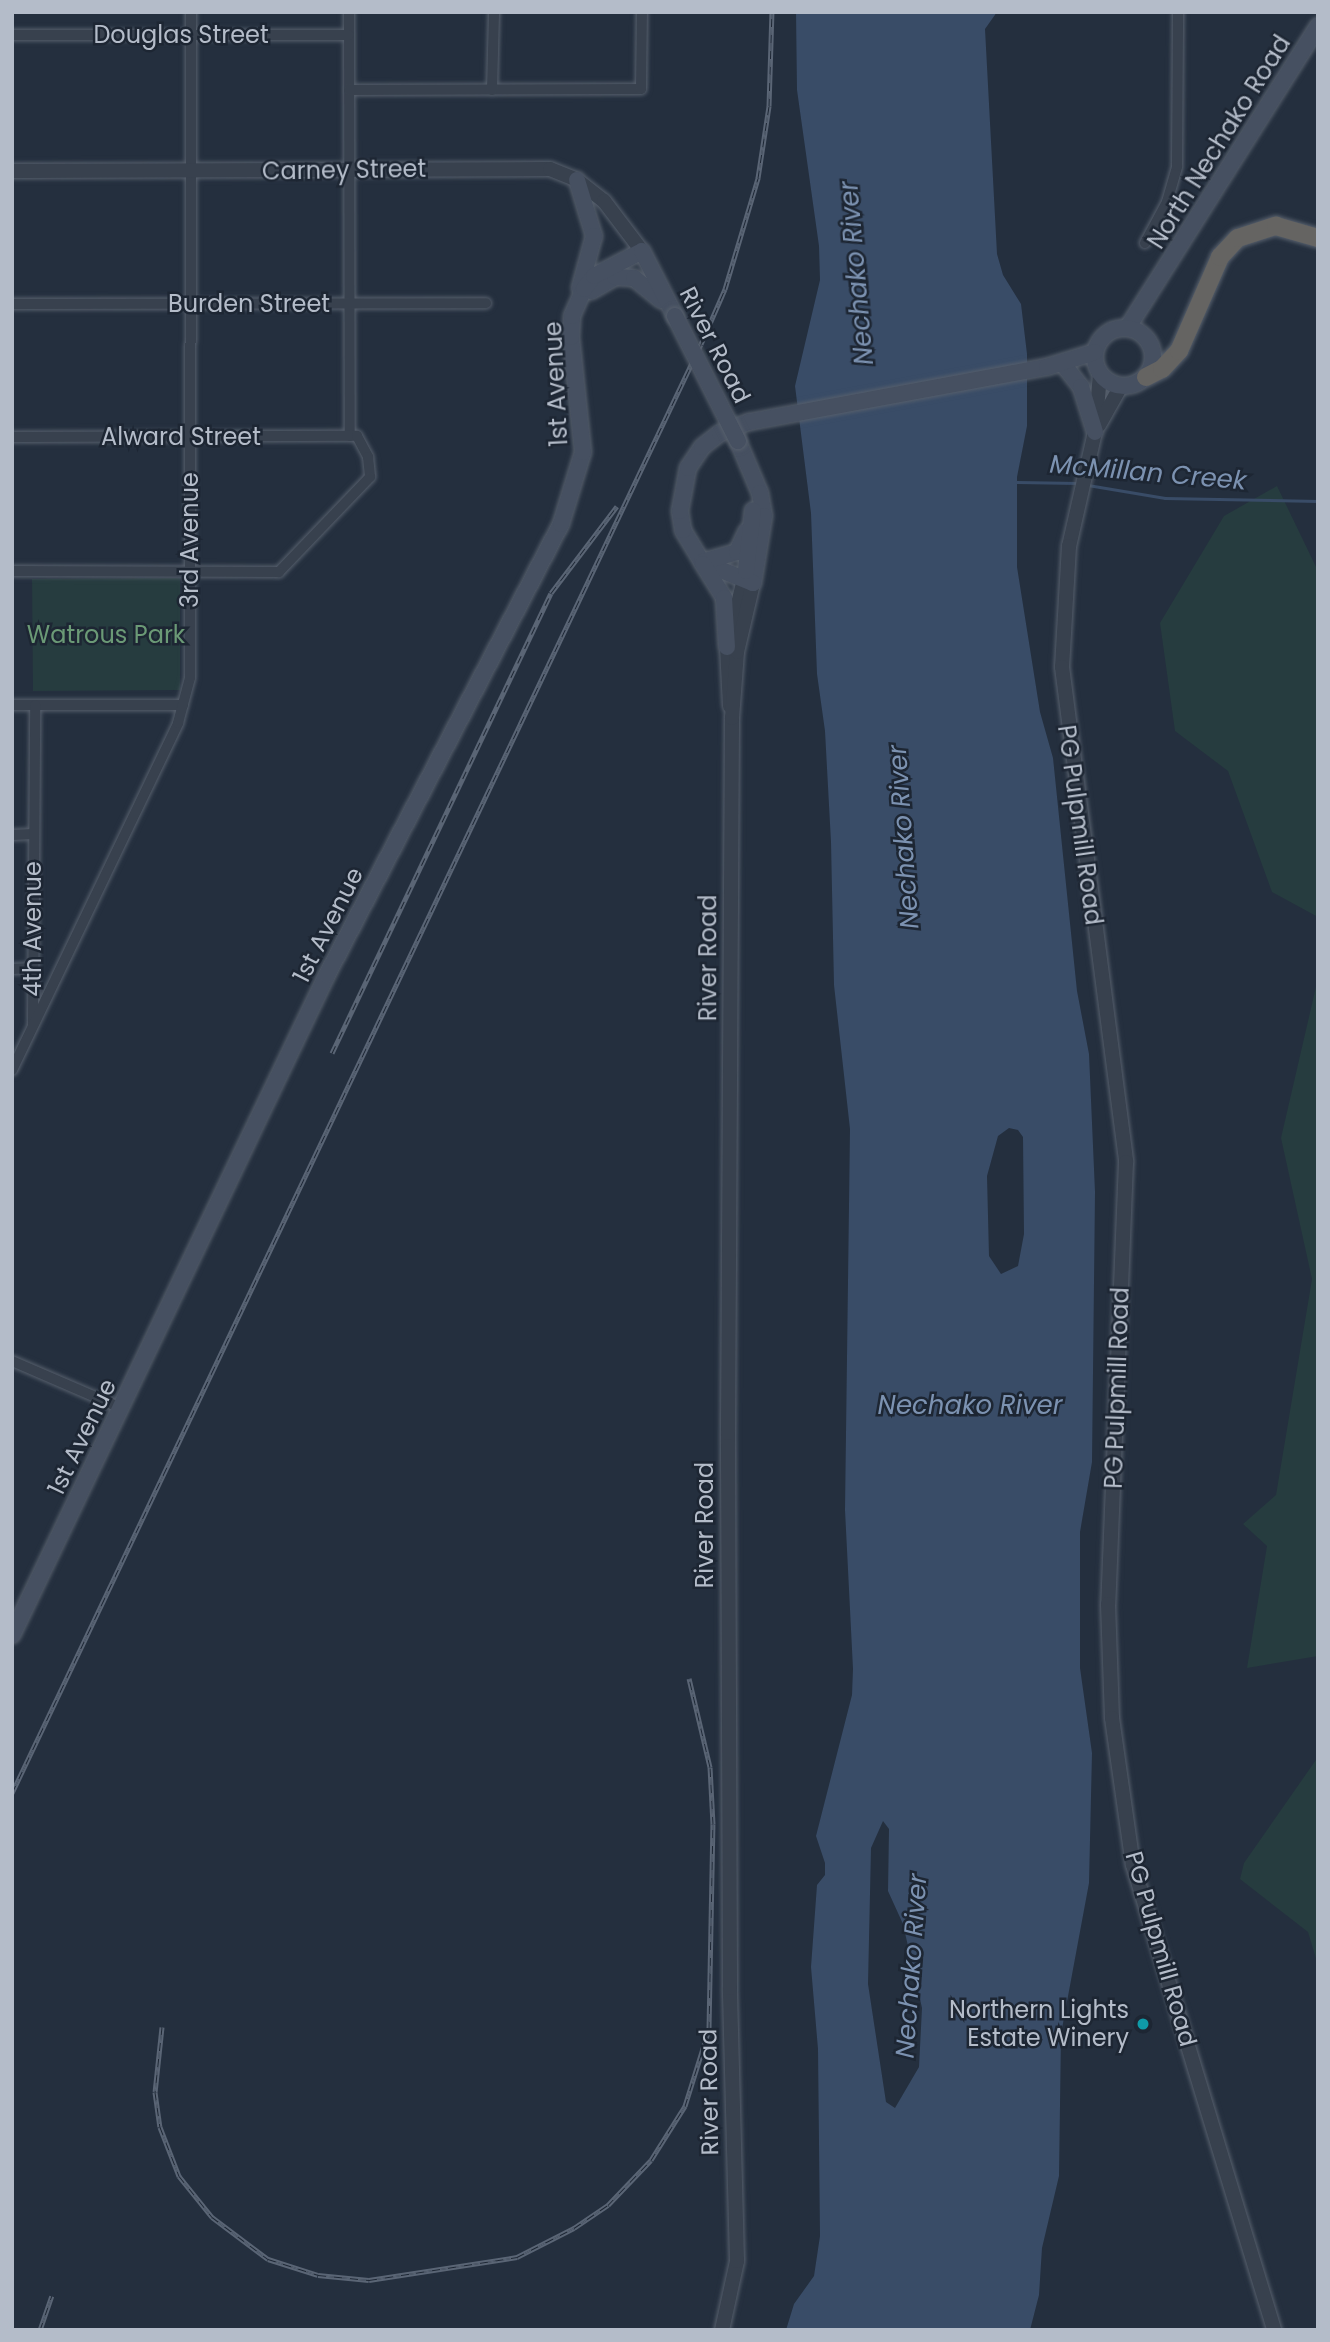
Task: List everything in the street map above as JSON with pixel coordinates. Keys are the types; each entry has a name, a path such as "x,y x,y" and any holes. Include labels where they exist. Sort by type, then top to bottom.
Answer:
{"highway":[{"path":"1146,377 1162,369 1179,351 1220,257 1238,238 1276,226 1318,238"}],"main road":[{"name":"North Nechako Road","path":"1128,327 1159,283 1318,26"},
{"path":"576,180 594,236 577,304"},
{"name":"1st Avenue","path":"12,1635 327,975 561,524 583,452 571,337 577,304 594,276 642,251"},
{"name":"River Road","path":"642,251 737,441 760,493 764,516 749,582"},
{"path":"577,304 615,277 634,278 652,289 675,316"},
{"name":"North Nechako Road","path":"1144,335 1159,283"},
{"path":"727,647 724,598 683,530 680,511 688,468 702,447 720,433 749,422 1055,366 1096,352 1109,332 1128,327 1144,335 1154,360 1146,377 1121,386 1100,373 1055,366"},
{"path":"1096,352 1100,373"},
{"path":"1055,366 1081,387 1095,432"},
{"name":"River Road","path":"745,460 753,536 749,582"},
{"path":"702,562 743,546 750,494"},
{"path":"702,562 749,582"}],"street":[{"name":"3rd Avenue","path":"12,1070 183,705 190,678 191,12"},
{"path":"12,571 279,572 370,477 368,457 357,436 350,436 349,12"},
{"path":"492,90 494,12"},
{"path":"349,90 641,89 642,12"},
{"path":"1145,243 1167,202 1177,166 1178,12"},
{"name":"Douglas Street","path":"12,35 349,35"},
{"name":"Carney Street","path":"12,171 550,169 576,180 604,201 642,251"},
{"name":"Burden Street","path":"12,304 486,303"},
{"path":"1095,432 1100,373"},
{"path":"1095,432 1121,386"},
{"name":"PG Pulpmill Road","path":"1095,432 1078,502 1064,597 1062,679 1126,1162 1108,1604 1112,1718 1133,1865 1274,2330"},
{"name":"Alward Street","path":"12,438 350,436"},
{"name":"River Road","path":"732,718 727,694 727,647 749,582"},
{"name":"River Road","path":"722,2330 737,2261 730,1988 728,1461 732,718 737,652 749,582"},
{"path":"12,705 183,705"},
{"name":"4th Avenue","path":"33,1027 35,705"},
{"path":"12,835 33,835"},
{"path":"12,969 32,968"},
{"path":"12,1361 121,1408"}],"green space":[{"path":"1277,486 1318,571 1318,917 1272,892 1228,771 1175,731 1160,623 1224,516"},
{"name":"Watrous Park","path":"180,578 180,690 33,691 32,579"},
{"path":"1318,978 1318,1656 1247,1668 1267,1546 1243,1524 1276,1495 1312,1279 1281,1138"},
{"path":"1318,1757 1318,1965 1308,1932 1240,1879 1244,1863"}],"water":[{"name":"Nechako River","path":"796,12 997,12 985,29 997,254 1003,275 1021,304 1027,354 1027,426 1017,477 1017,567 1040,712 1053,758 1077,991 1089,1054 1095,1192 1092,1462 1080,1532 1080,1668 1092,1753 1089,1883 1061,2034 1059,2176 1042,2248 1039,2295 1030,2330 786,2330 794,2304 814,2276 820,2236 818,2049 811,1967 817,1885 825,1875 825,1863 816,1836 852,1695 853,1669 845,1510 850,1129 834,985 831,842 825,731 817,674 811,513 795,386 820,280 819,246 797,90","holes":["1009,1128 1018,1130 1023,1137 1024,1234 1018,1266 1001,1274 989,1256 987,1176 998,1136","883,1821 889,1829 888,1891 903,1924 922,2008 919,2067 895,2108 886,2102 868,1984 871,1848"]}],"waterway":[{"name":"McMillan Creek","path":"1017,482 1078,483"},
{"name":"McMillan Creek","path":"1088,485 1165,498 1318,501"}],"railway":[{"path":"12,1793 725,289 758,178 769,106 772,12"},
{"path":"332,1053 551,593 617,506"},
{"path":"162,2027 155,2092 160,2127 179,2176 212,2217 268,2259 318,2275 369,2280 517,2257 574,2228 608,2205 651,2160 685,2106 709,2029 713,1824 710,1767 689,1678"},
{"path":"40,2330 52,2296"}],"place":[{"name":"Northern Lights Estate Winery","path":"1143,2024"}]}
